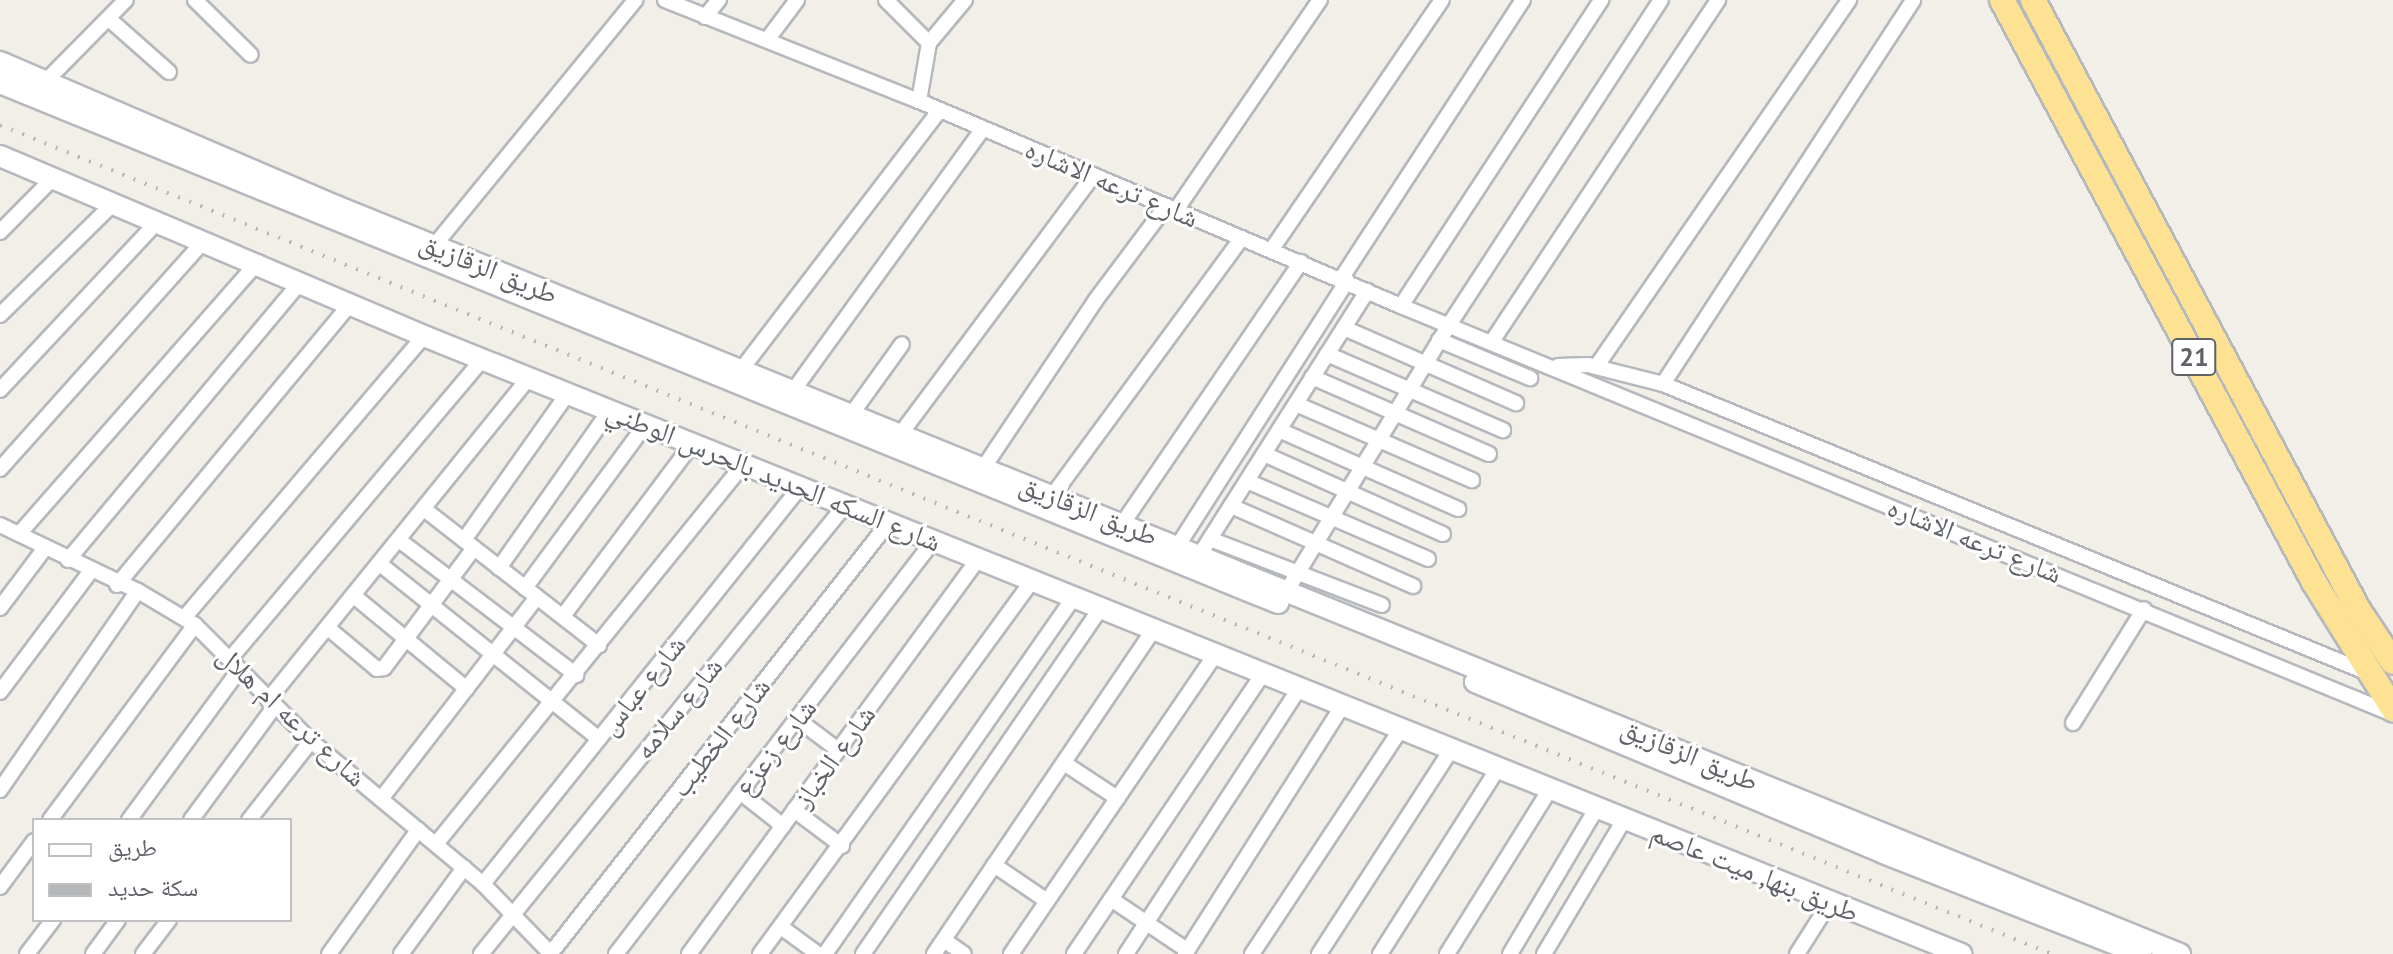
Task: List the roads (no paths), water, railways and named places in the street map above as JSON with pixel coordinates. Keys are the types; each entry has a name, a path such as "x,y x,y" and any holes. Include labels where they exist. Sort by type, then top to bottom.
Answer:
{"highway":[{"name":"21","path":"2002,0 2319,592 2393,712"},
{"name":"21","path":"2033,0 2359,611 2393,662"}],"main road":[{"name":"طريق الزقازيق","path":"0,62 45,82 91,111 515,287 1168,549 1939,866 2180,954"},
{"name":"طريق الزقازيق","path":"0,83 91,111 434,246 515,287 741,370 899,436 984,467 1123,523 1168,549 1205,548 1292,583 2141,954"},
{"name":"شارع السكه الحديد بالحرس الوطني","path":"0,156 258,262 424,336 1075,595 1214,656 1549,791"},
{"name":"طريق بنها, ميت عاصم","path":"1549,791 1830,902 1920,947 1961,954"}],"street":[{"path":"45,82 126,0"},
{"path":"195,0 251,55"},
{"path":"434,246 635,0"},
{"name":"شارع ترعه الاشاره","path":"665,0 919,101 1401,306 1558,366 2393,712"},
{"path":"705,17 719,0"},
{"path":"767,40 797,0"},
{"path":"886,0 902,6 929,43"},
{"path":"919,101 929,43 965,0"},
{"path":"984,467 1095,301 1171,208 1320,0"},
{"path":"1272,249 1442,0"},
{"path":"1168,549 1523,0"},
{"path":"1401,306 1601,0"},
{"path":"1382,605 1292,583 1439,340 1661,0"},
{"path":"1493,340 1718,0"},
{"path":"1596,367 1849,0"},
{"path":"1663,384 1913,0"},
{"path":"109,19 169,72"},
{"path":"741,370 940,110"},
{"path":"793,391 983,129"},
{"path":"899,436 1093,176"},
{"path":"0,232 53,178"},
{"path":"0,315 114,203"},
{"path":"0,390 158,221"},
{"path":"1053,495 1242,238"},
{"path":"0,469 205,240"},
{"path":"6,531 258,262"},
{"path":"1123,523 1301,262"},
{"path":"68,560 301,281"},
{"path":"1205,548 1367,291"},
{"path":"117,585 351,303"},
{"path":"1344,328 1516,403"},
{"path":"51,818 190,622 424,336"},
{"path":"1439,340 1530,378"},
{"path":"851,415 902,344"},
{"path":"1327,354 1503,430"},
{"path":"130,818 234,665 483,359"},
{"name":"شارع ترعه الاشاره","path":"1558,366 1596,367 1663,384 2368,673"},
{"path":"1312,377 1489,454"},
{"path":"192,818 271,703 328,628 529,378"},
{"path":"328,628 381,670 454,580 469,544 568,393"},
{"path":"1296,404 1472,480"},
{"path":"499,568 610,410"},
{"path":"381,799 515,627 531,592 646,424"},
{"path":"1279,430 1458,509"},
{"path":"563,616 693,443"},
{"path":"1264,454 1443,534"},
{"path":"436,844 555,701 744,463"},
{"path":"1247,481 1428,559"},
{"name":"شارع عباس","path":"483,884 801,486"},
{"name":"شارع سلامه","path":"481,954 510,913 846,504"},
{"path":"1231,506 1413,586"},
{"path":"424,509 599,645"},
{"name":"شارع الخطيب","path":"551,954 890,521"},
{"name":"شارع ترعه ام هلال","path":"6,531 117,585 138,591 190,622 311,741 483,884 551,954"},
{"path":"399,540 576,675"},
{"name":"شارع زعزع","path":"616,954 934,540"},
{"path":"0,608 45,548"},
{"name":"شارع الخباز","path":"689,954 979,558"},
{"path":"380,564 599,739"},
{"path":"0,692 90,572"},
{"path":"760,954 842,846 1033,580"},
{"path":"0,790 138,591"},
{"path":"825,954 1075,595"},
{"path":"354,596 467,689"},
{"path":"863,954 1102,606"},
{"path":"2073,723 2144,609"},
{"path":"934,954 1154,629"},
{"path":"1011,954 1214,656"},
{"path":"1074,954 1262,675"},
{"path":"1126,954 1299,689"},
{"path":"1111,899 1186,952 1342,707"},
{"path":"797,719 838,750"},
{"path":"988,719 1013,735"},
{"path":"1252,954 1400,730"},
{"path":"251,818 311,741"},
{"path":"1319,954 1451,750"},
{"path":"1064,763 1117,798"},
{"path":"1380,954 1498,768"},
{"path":"1447,954 1549,791"},
{"path":"740,792 783,826"},
{"path":"1510,954 1596,809"},
{"path":"794,810 842,846"},
{"path":"1544,954 1624,820"},
{"path":"329,954 418,830"},
{"path":"0,887 32,844"},
{"path":"994,865 1047,901"},
{"path":"401,954 464,868"},
{"path":"1797,954 1830,902"},
{"path":"27,954 51,922"},
{"path":"93,954 117,922"},
{"path":"143,954 167,922"},
{"path":"781,927 818,954"},
{"path":"944,940 964,954"}],"railway":[{"path":"0,125 2052,954"}]}
